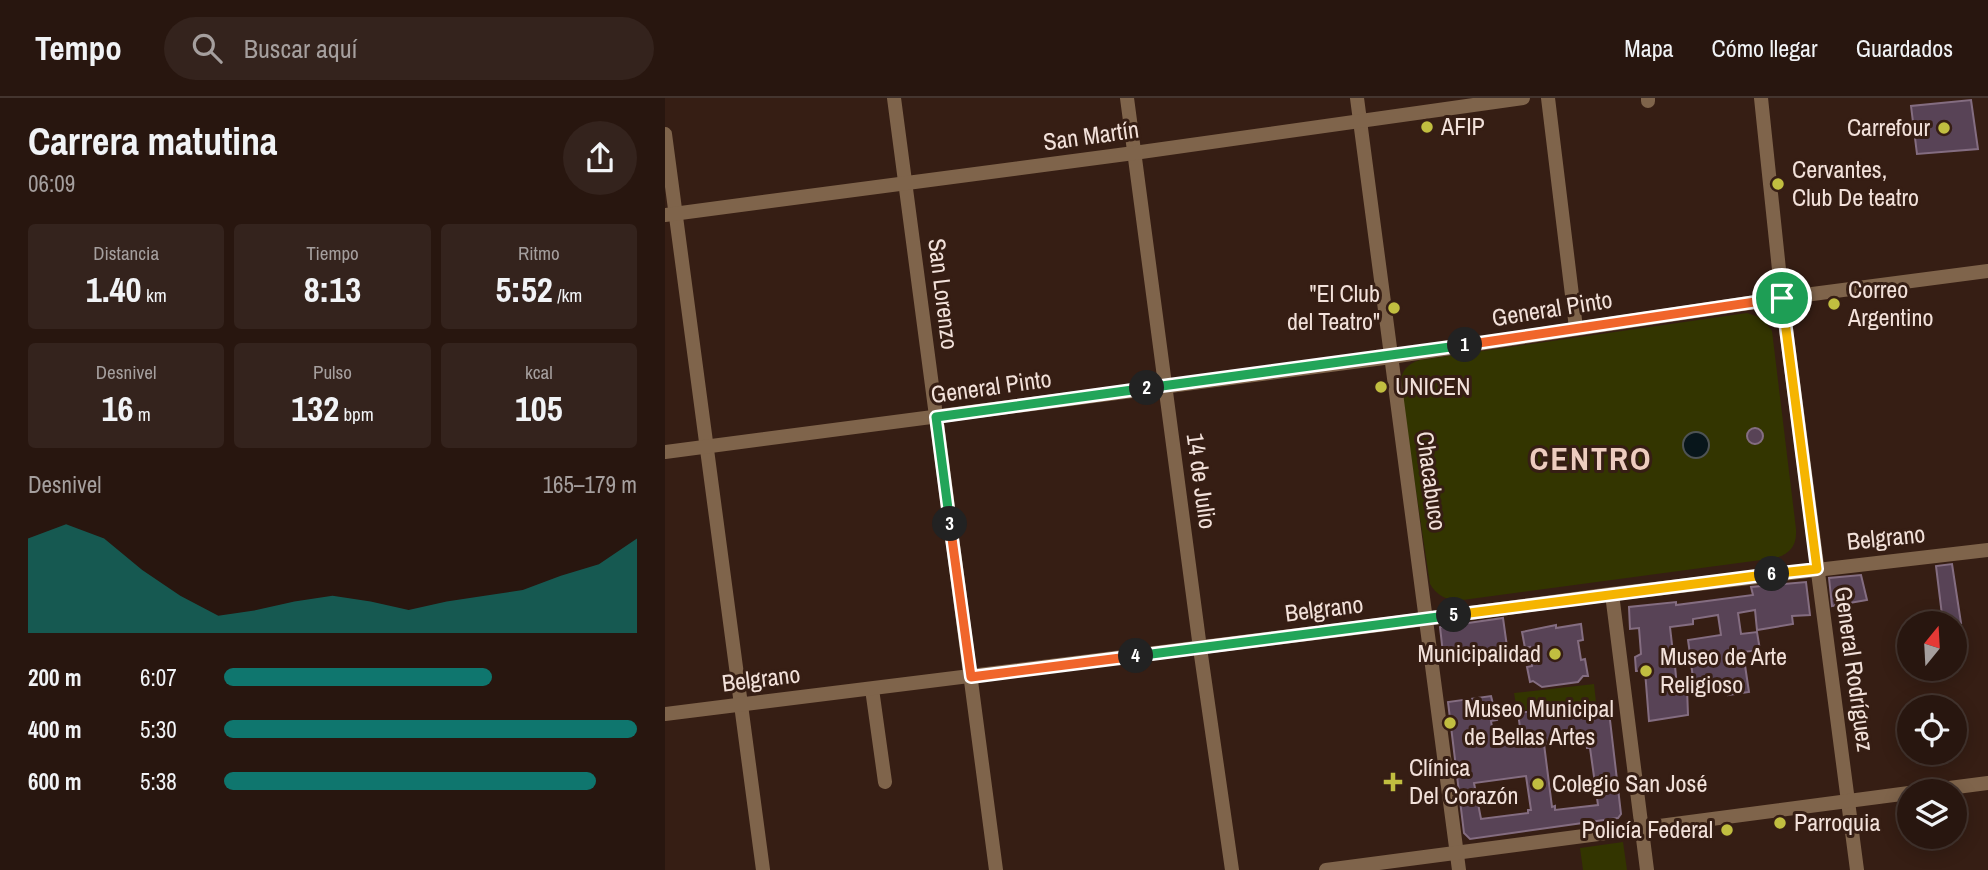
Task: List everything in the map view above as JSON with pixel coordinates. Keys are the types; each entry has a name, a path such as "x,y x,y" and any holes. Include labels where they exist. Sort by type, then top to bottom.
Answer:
{"street":[{"name":"San Lorenzo","path":"894,98 996,870"},
{"name":"14 de Julio","path":"1127,98 1232,870"},
{"name":"Chacabuco","path":"1357,98 1459,870"},
{"name":"San Martín","path":"670,214 1523,98"},
{"path":"1548,98 1576,328"},
{"name":"General Rodríguez","path":"1761,98 1782,298 1857,870"},
{"path":"665,134 670,214 707,447 763,870"},
{"name":"General Pinto","path":"665,452 1391,357 1782,298 1988,271"},
{"name":"Belgrano","path":"665,714 1612,594 1988,550"},
{"path":"1612,594 1647,870"},
{"path":"872,689 885,782"},
{"path":"1967,786 1988,783"},
{"path":"1327,870 1897,795"}],"shaded area":[{"path":"1747,313 1762,318 1772,331 1796,529 1794,544 1786,554 1776,558 1455,601 1443,597 1435,590 1430,584 1400,384 1408,366 1420,360"},
{"path":"1696,432 1705,436 1709,445 1705,454 1696,458 1687,454 1683,445 1687,436"},
{"path":"1594,684 1596,702 1517,711 1514,693"},
{"path":"1623,842 1627,870 1583,870 1580,848"}],"building":[{"name":"Carrefour","path":"1971,100 1978,149 1917,154 1911,106"},
{"path":"1755,428 1761,430 1761,442 1755,444 1749,442 1747,436 1749,430"},
{"path":"1952,564 1959,611 1942,611 1936,566"},
{"path":"1861,575 1867,600 1832,606 1829,578"},
{"path":"1806,582 1810,615 1792,616 1793,624 1757,630 1755,610 1738,613 1741,634 1757,632 1760,650 1743,652 1749,692 1728,695 1726,682 1694,686 1691,663 1675,666 1677,687 1687,688 1688,715 1649,721 1645,671 1636,671 1635,657 1641,654 1639,628 1630,629 1629,607 1676,602 1676,605 1753,595 1751,587","holes":["1718,615 1721,635 1688,640 1690,654 1673,653 1670,627 1693,624 1693,619"]},
{"path":"1503,618 1508,654 1444,662 1440,627"},
{"name":"Municipalidad","path":"1581,624 1583,640 1578,641 1581,660 1585,659 1588,676 1583,676 1578,682 1542,687 1530,682 1527,667 1532,666 1530,647 1525,648 1522,632 1556,625 1556,628"},
{"name":"Colegio San José","path":"1491,696 1497,720 1491,721 1494,739 1521,735 1518,713 1608,703 1621,814 1618,818 1470,839 1464,833 1448,702","holes":["1586,739 1587,748 1590,748 1598,805 1555,810 1555,806 1552,807 1544,744","1526,776 1531,810 1528,810 1528,813 1481,819 1474,783"]}],"place":[{"name":"AFIP","path":"1427,127"},
{"name":"Carrefour","path":"1944,128"},
{"name":"Cervantes, Club De teatro","path":"1778,184"},
{"name":"Correo Argentino","path":"1834,304"},
{"name":"\"El Club del Teatro\"","path":"1394,308"},
{"name":"UNICEN","path":"1381,387"},
{"name":"Municipalidad","path":"1555,654"},
{"name":"Museo de Arte Religioso","path":"1646,671"},
{"name":"Museo Municipal de Bellas Artes","path":"1450,723"},
{"name":"Clínica Del Corazón","path":"1393,782"},
{"name":"Colegio San José","path":"1538,784"},
{"name":"Parroquia","path":"1780,823"},
{"name":"Policía Federal","path":"1727,830"}],"district":[{"name":"CENTRO","path":"1591,459"}],"route":[{"path":"1782,298 1817,569 971,677 936,417 1391,357 1782,298"}]}
